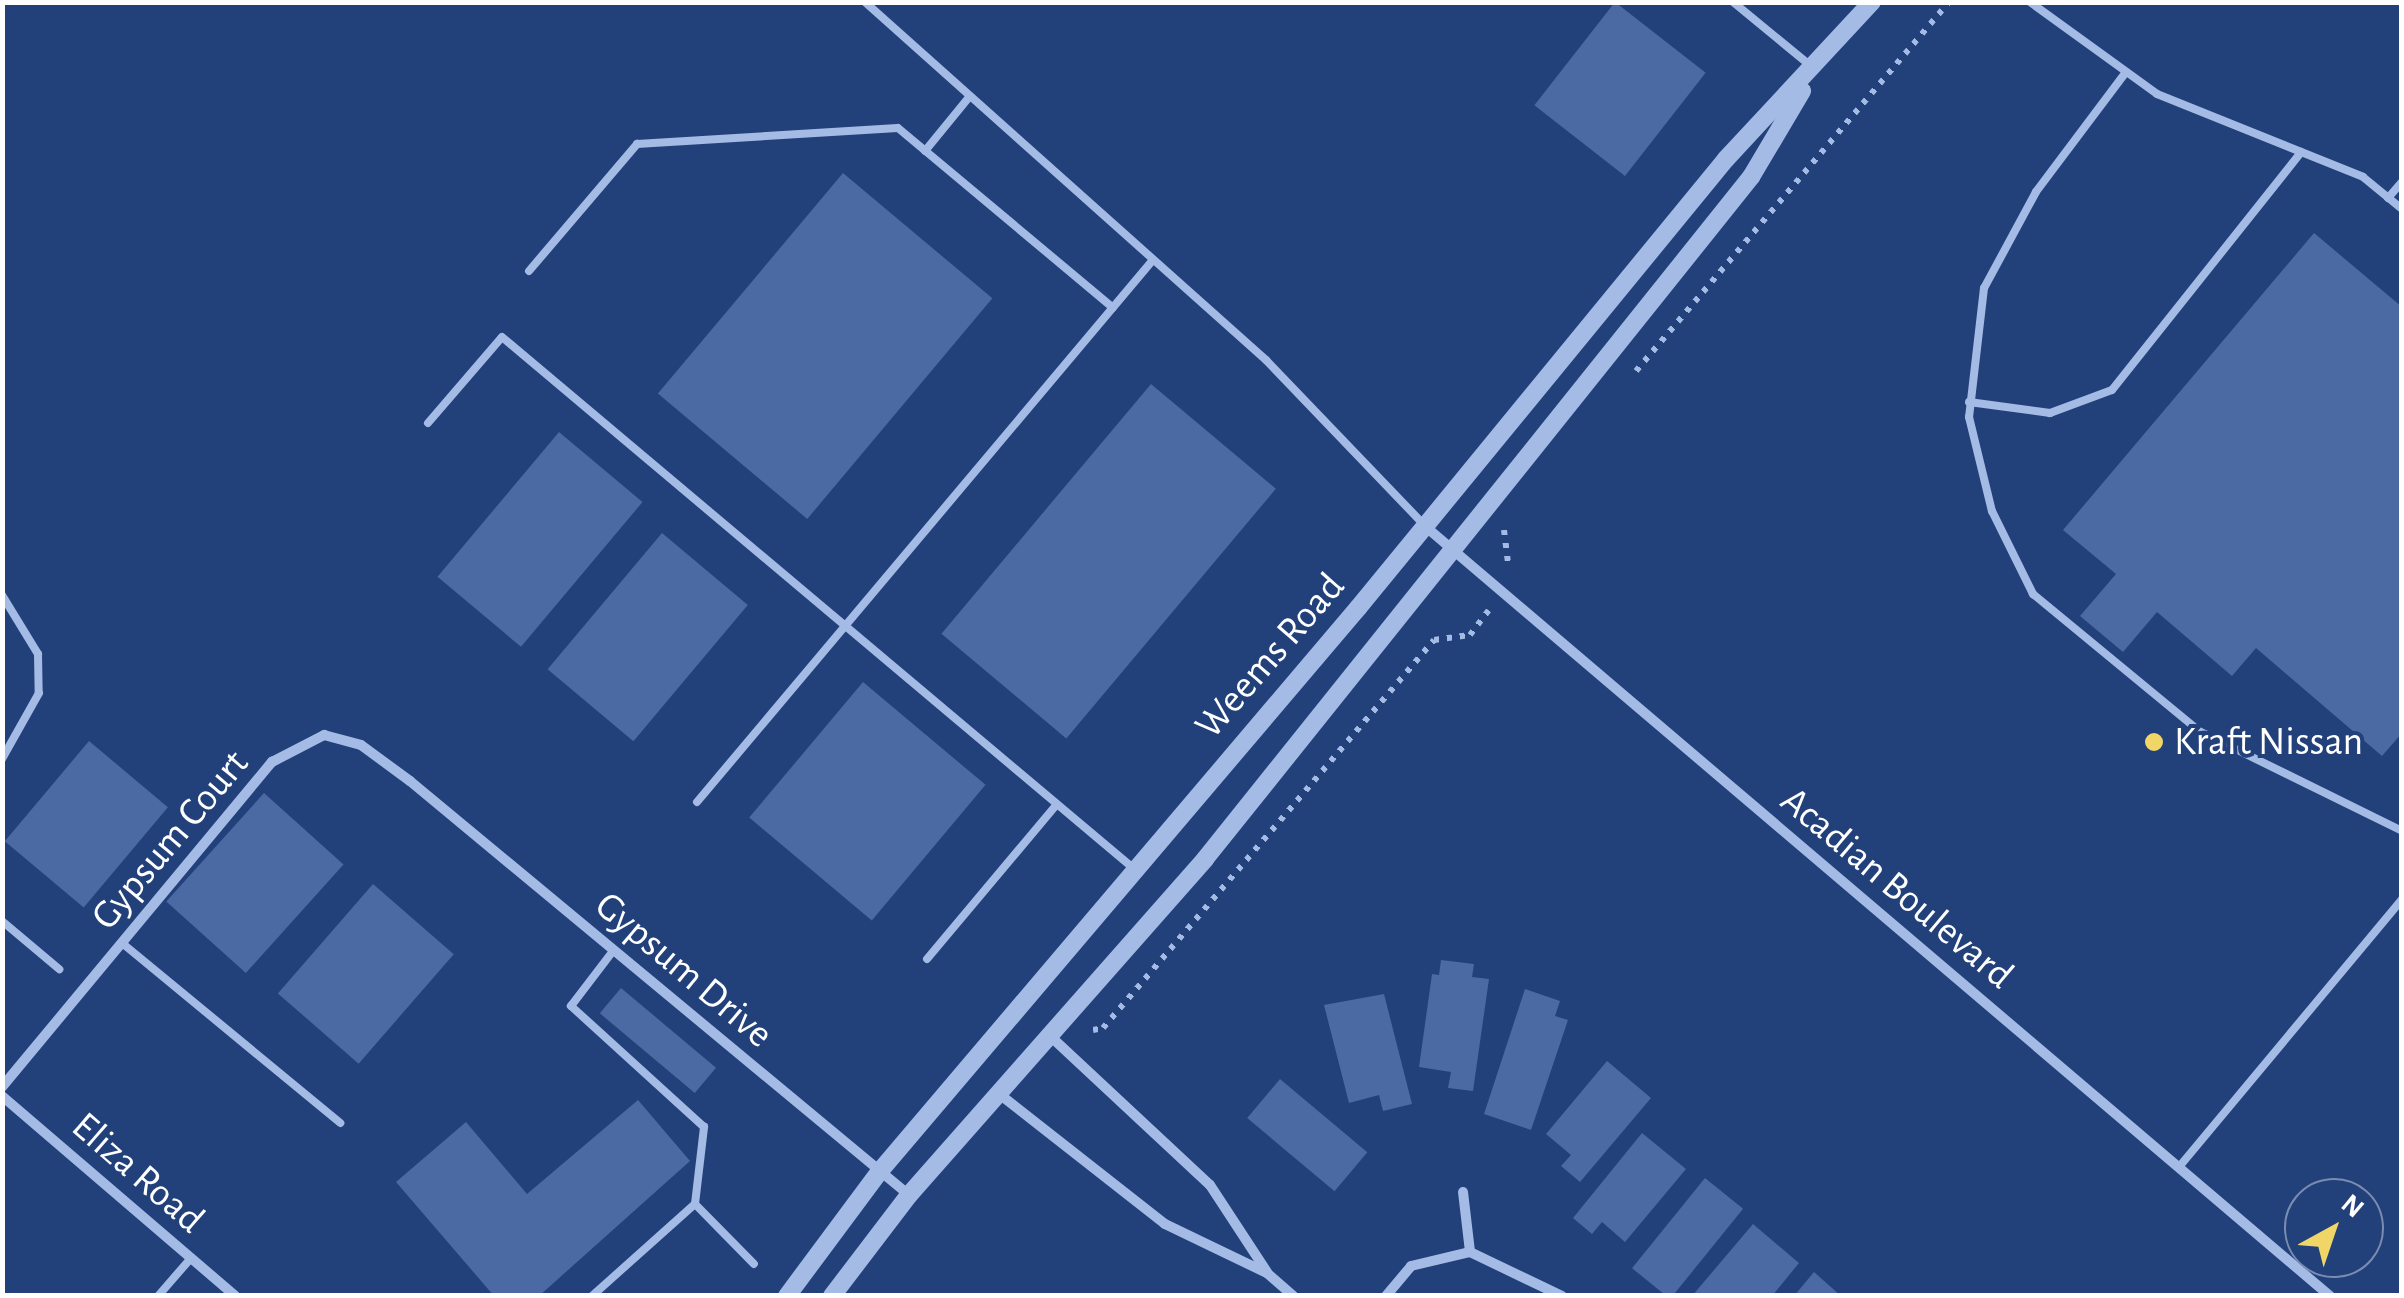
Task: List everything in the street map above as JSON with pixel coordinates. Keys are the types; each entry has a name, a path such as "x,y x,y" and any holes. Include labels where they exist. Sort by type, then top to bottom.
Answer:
{"street":[{"name":"Weems Road","path":"787,1296 880,1171 1426,526 1726,159 1815,69 1872,2"},
{"name":"Weems Road","path":"832,1296 910,1195 1205,859 1751,177 1815,69"},
{"name":"Acadian Boulevard","path":"1426,526 2330,1296"},
{"name":"Gypsum Court","path":"2,1087 272,762 324,735 361,745 421,791"},
{"name":"Gypsum Drive","path":"421,791 910,1195"},
{"path":"1048,1034 1210,1185 1268,1273 1294,1296"},
{"path":"998,1094 1165,1224 1268,1273"},
{"name":"Eliza Road","path":"2,1096 234,1296"},
{"path":"1463,1192 1470,1252"},
{"path":"1386,1296 1411,1266 1470,1252 1562,1296"}],"lane":[{"path":"865,2 1266,360 1426,526"},
{"path":"1733,2 1815,69"},
{"path":"2030,2 2157,94 2362,176 2402,209"},
{"path":"2126,72 2005,239 1984,288 1969,402 1992,512 2034,594 2198,731 2402,832"},
{"path":"925,151 970,96"},
{"path":"529,272 637,144 898,128 1113,308"},
{"path":"1969,402 2050,413 2112,390 2301,152"},
{"path":"2388,198 2402,182"},
{"path":"697,802 1153,260"},
{"path":"428,423 502,337 1134,868"},
{"path":"2,595 38,654 39,693 2,759"},
{"path":"927,959 1058,804"},
{"path":"2179,1167 2402,898"},
{"path":"2,921 59,968"},
{"path":"122,943 340,1123"},
{"path":"592,1296 695,1204 704,1127 571,1006 613,950"},
{"path":"695,1204 754,1264"},
{"path":"158,1296 191,1258"}],"path":[{"path":"1632,377 1949,2"},
{"path":"1512,518 1504,528 1504,558 1518,572"},
{"path":"1086,1031 1104,1028 1434,640 1470,635"}],"building":[{"path":"1615,2 1706,73 1625,176 1534,105"},
{"path":"843,173 992,298 807,519 658,394"},
{"path":"2314,233 2402,307 2402,733 2382,756 2256,648 2232,676 2157,612 2123,652 2080,616 2116,574 2063,530"},
{"path":"1151,384 1276,489 1066,739 941,634"},
{"path":"559,432 642,502 521,647 438,577"},
{"path":"662,533 748,605 633,741 548,669"},
{"path":"863,682 986,785 872,920 749,818"},
{"path":"89,741 168,807 84,908 5,841"},
{"path":"264,793 344,865 246,973 166,901"},
{"path":"373,884 454,954 359,1064 278,993"},
{"path":"1441,960 1474,964 1472,977 1489,979 1473,1091 1448,1088 1451,1072 1419,1067 1432,974 1439,975"},
{"path":"621,988 716,1068 695,1093 600,1013"},
{"path":"1525,989 1560,1001 1555,1016 1568,1020 1531,1130 1484,1114"},
{"path":"1384,994 1412,1104 1383,1111 1379,1095 1349,1103 1324,1005"},
{"path":"1607,1061 1651,1098 1580,1182 1561,1166 1571,1155 1546,1134"},
{"path":"1280,1079 1367,1152 1335,1191 1247,1118"},
{"path":"638,1100 690,1161 539,1296 494,1296 396,1182 466,1122 527,1194"},
{"path":"1642,1133 1686,1169 1625,1242 1602,1222 1592,1234 1573,1218"},
{"path":"1705,1178 1743,1209 1672,1296 1666,1296 1632,1268"},
{"path":"1753,1224 1799,1263 1772,1296 1692,1296"},
{"path":"1814,1272 1841,1296 1794,1296"}],"place":[{"name":"Kraft Nissan","path":"2154,742"}]}
